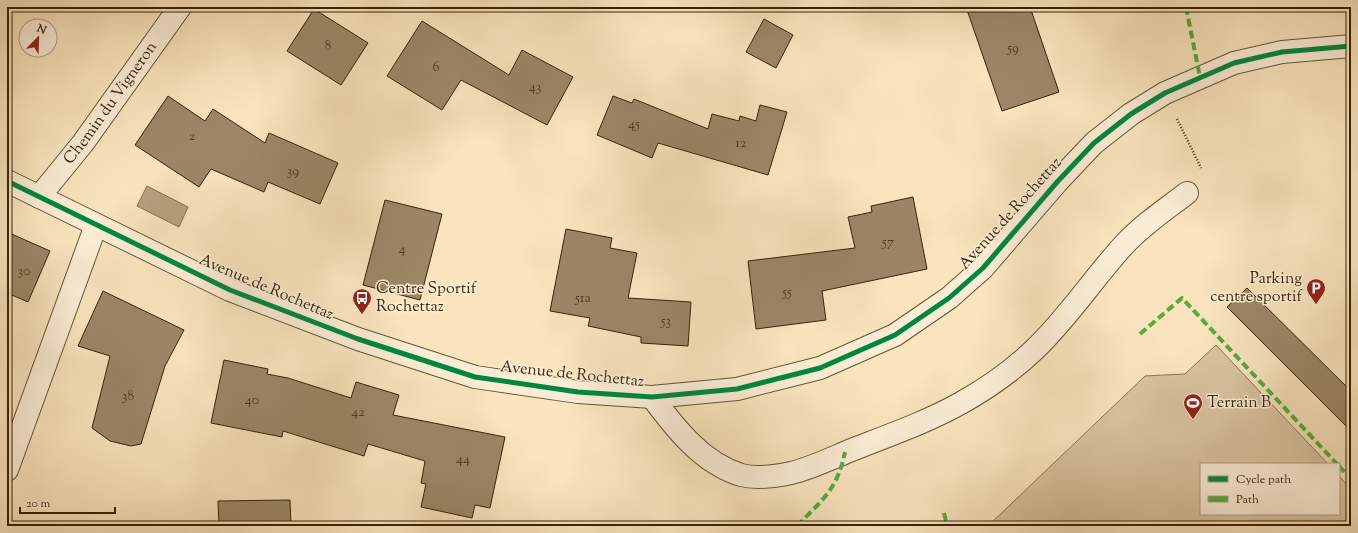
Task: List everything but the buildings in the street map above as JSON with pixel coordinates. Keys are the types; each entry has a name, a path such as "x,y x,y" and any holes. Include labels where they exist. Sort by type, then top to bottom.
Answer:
{"street":[{"name":"Chemin du Vigneron","path":"39,197 83,143 180,7"},
{"name":"Avenue de Rochettaz","path":"7,181 96,225 262,303 358,339 475,377 578,392 652,396 737,389 820,368 895,335 949,298 983,268 1058,181 1094,143 1131,114 1165,93 1234,64 1282,52 1351,46"},
{"path":"652,396 677,430 700,450 721,465 742,475 766,476 792,473 932,418 962,402 998,378 1033,351 1061,322 1122,246 1146,223 1187,193"},
{"path":"7,470 96,225"}],"path":[{"path":"1177,118 1204,174"}],"shaded area":[{"path":"147,186 188,207 179,227 137,206"},
{"name":"Terrain B","path":"1216,345 1327,463 1200,463 1200,515 1340,515 1340,477 1351,489 1351,526 988,526 1145,376 1185,374"}],"marked path":[{"path":"1186,7 1200,77"},
{"path":"1140,334 1182,298 1336,463"},
{"path":"797,526 828,493 838,476 845,452"},
{"path":"1340,467 1351,479"},
{"path":"944,513 946,521 951,526"}],"cycle path":[{"path":"7,181 230,290 358,339 475,377 578,392 652,397 737,389 820,368 895,335 949,298 983,268 1058,181 1094,143 1131,114 1165,93 1234,63 1282,52 1351,46"}],"place":[{"name":"Parking centre sportif","path":"1316,305"},
{"name":"Centre Sportif Rochettaz","path":"362,315"},
{"name":"Terrain B","path":"1193,420"}]}
